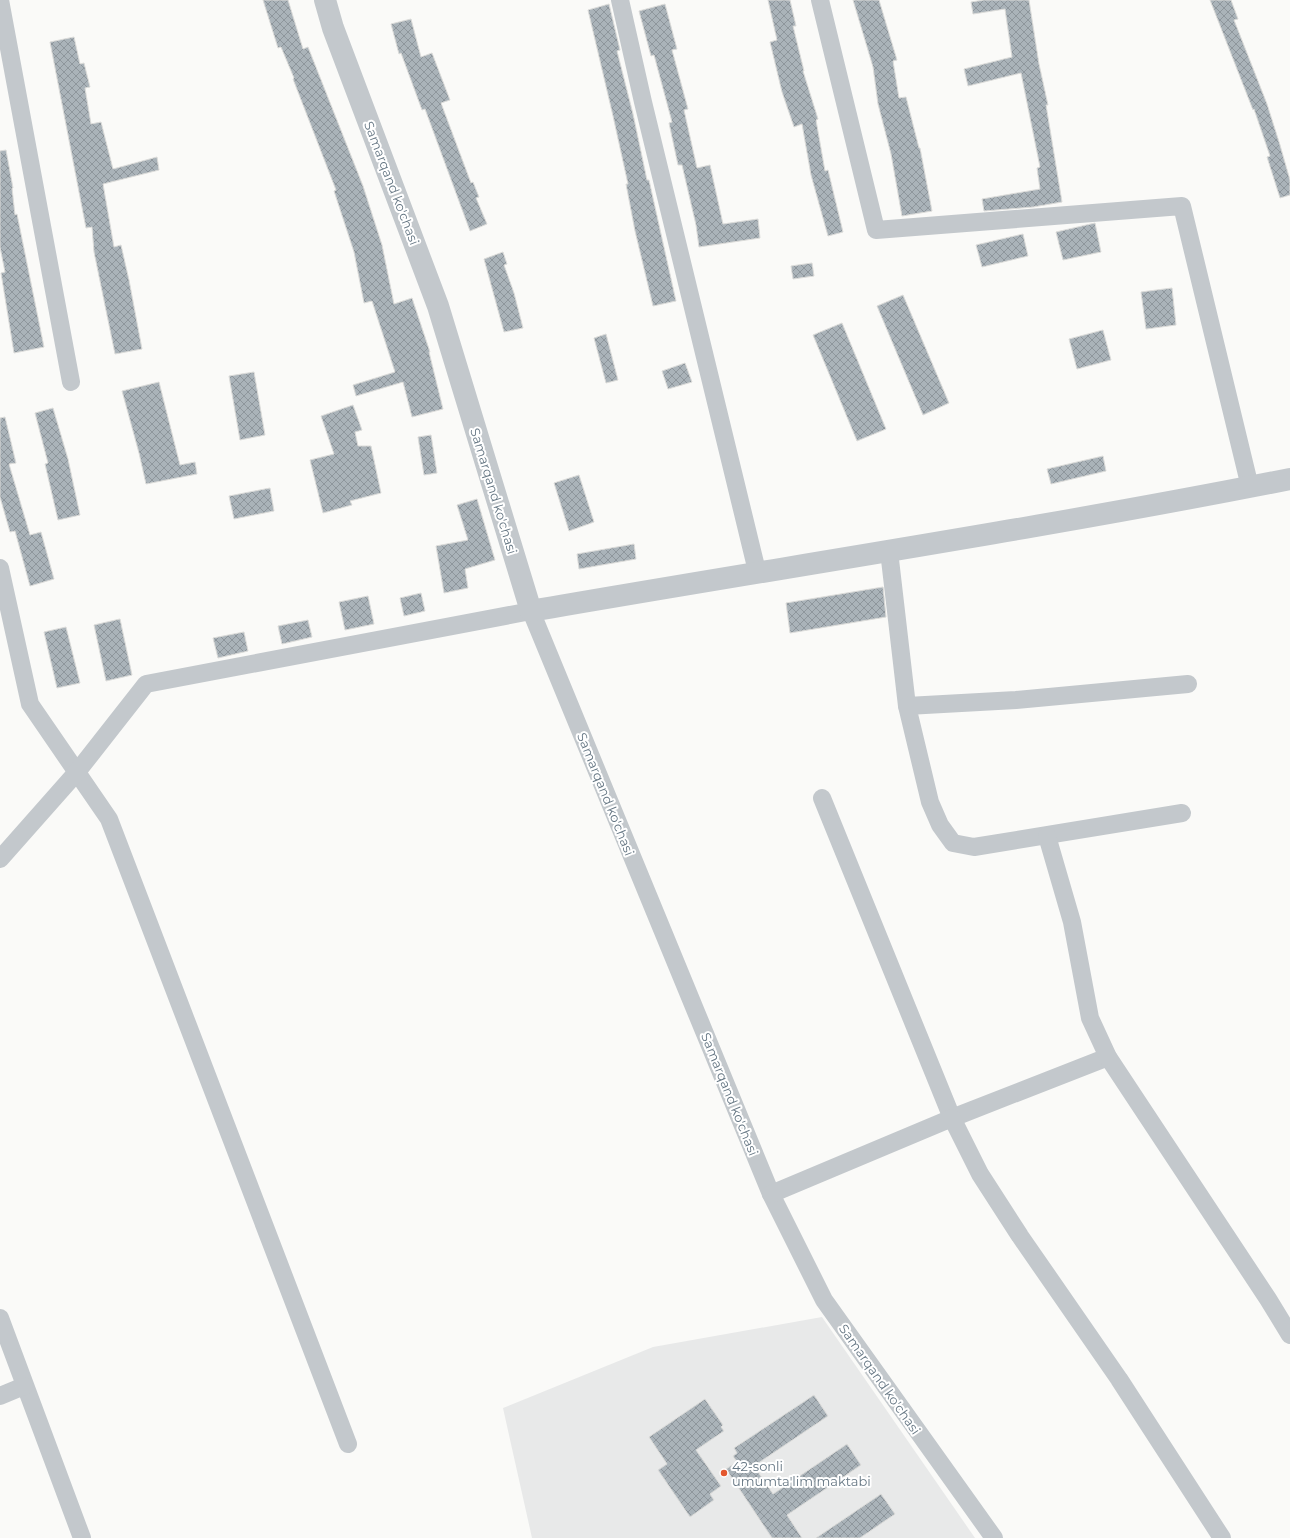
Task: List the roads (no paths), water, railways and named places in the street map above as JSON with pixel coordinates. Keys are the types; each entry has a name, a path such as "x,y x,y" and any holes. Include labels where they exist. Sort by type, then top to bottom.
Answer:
{"street":[{"path":"0,0 71,382"},
{"name":"Samarqand ko'chasi","path":"325,0 336,35 438,306 531,611 771,1194 824,1300 994,1538"},
{"path":"620,0 642,102 757,571"},
{"path":"820,0 876,230 1182,206 1250,487"},
{"path":"0,859 77,772 146,684 531,611 757,571 889,552 1290,479"},
{"path":"889,552 907,706 930,802 940,825 953,843 974,847 1182,813"},
{"path":"0,568 30,704 109,819 348,1444"},
{"path":"907,706 1016,700 1188,684"},
{"path":"822,798 952,1118 980,1174 1012,1224 1119,1379 1222,1538"},
{"path":"1047,836 1072,922 1090,1018 1108,1057 1264,1292 1290,1335"},
{"path":"771,1194 952,1118 1108,1057"},
{"path":"0,1318 24,1386 82,1538"},
{"path":"0,1396 24,1386"}],"place":[{"name":"42-sonli umumta'lim maktabi","path":"724,1473"}]}
